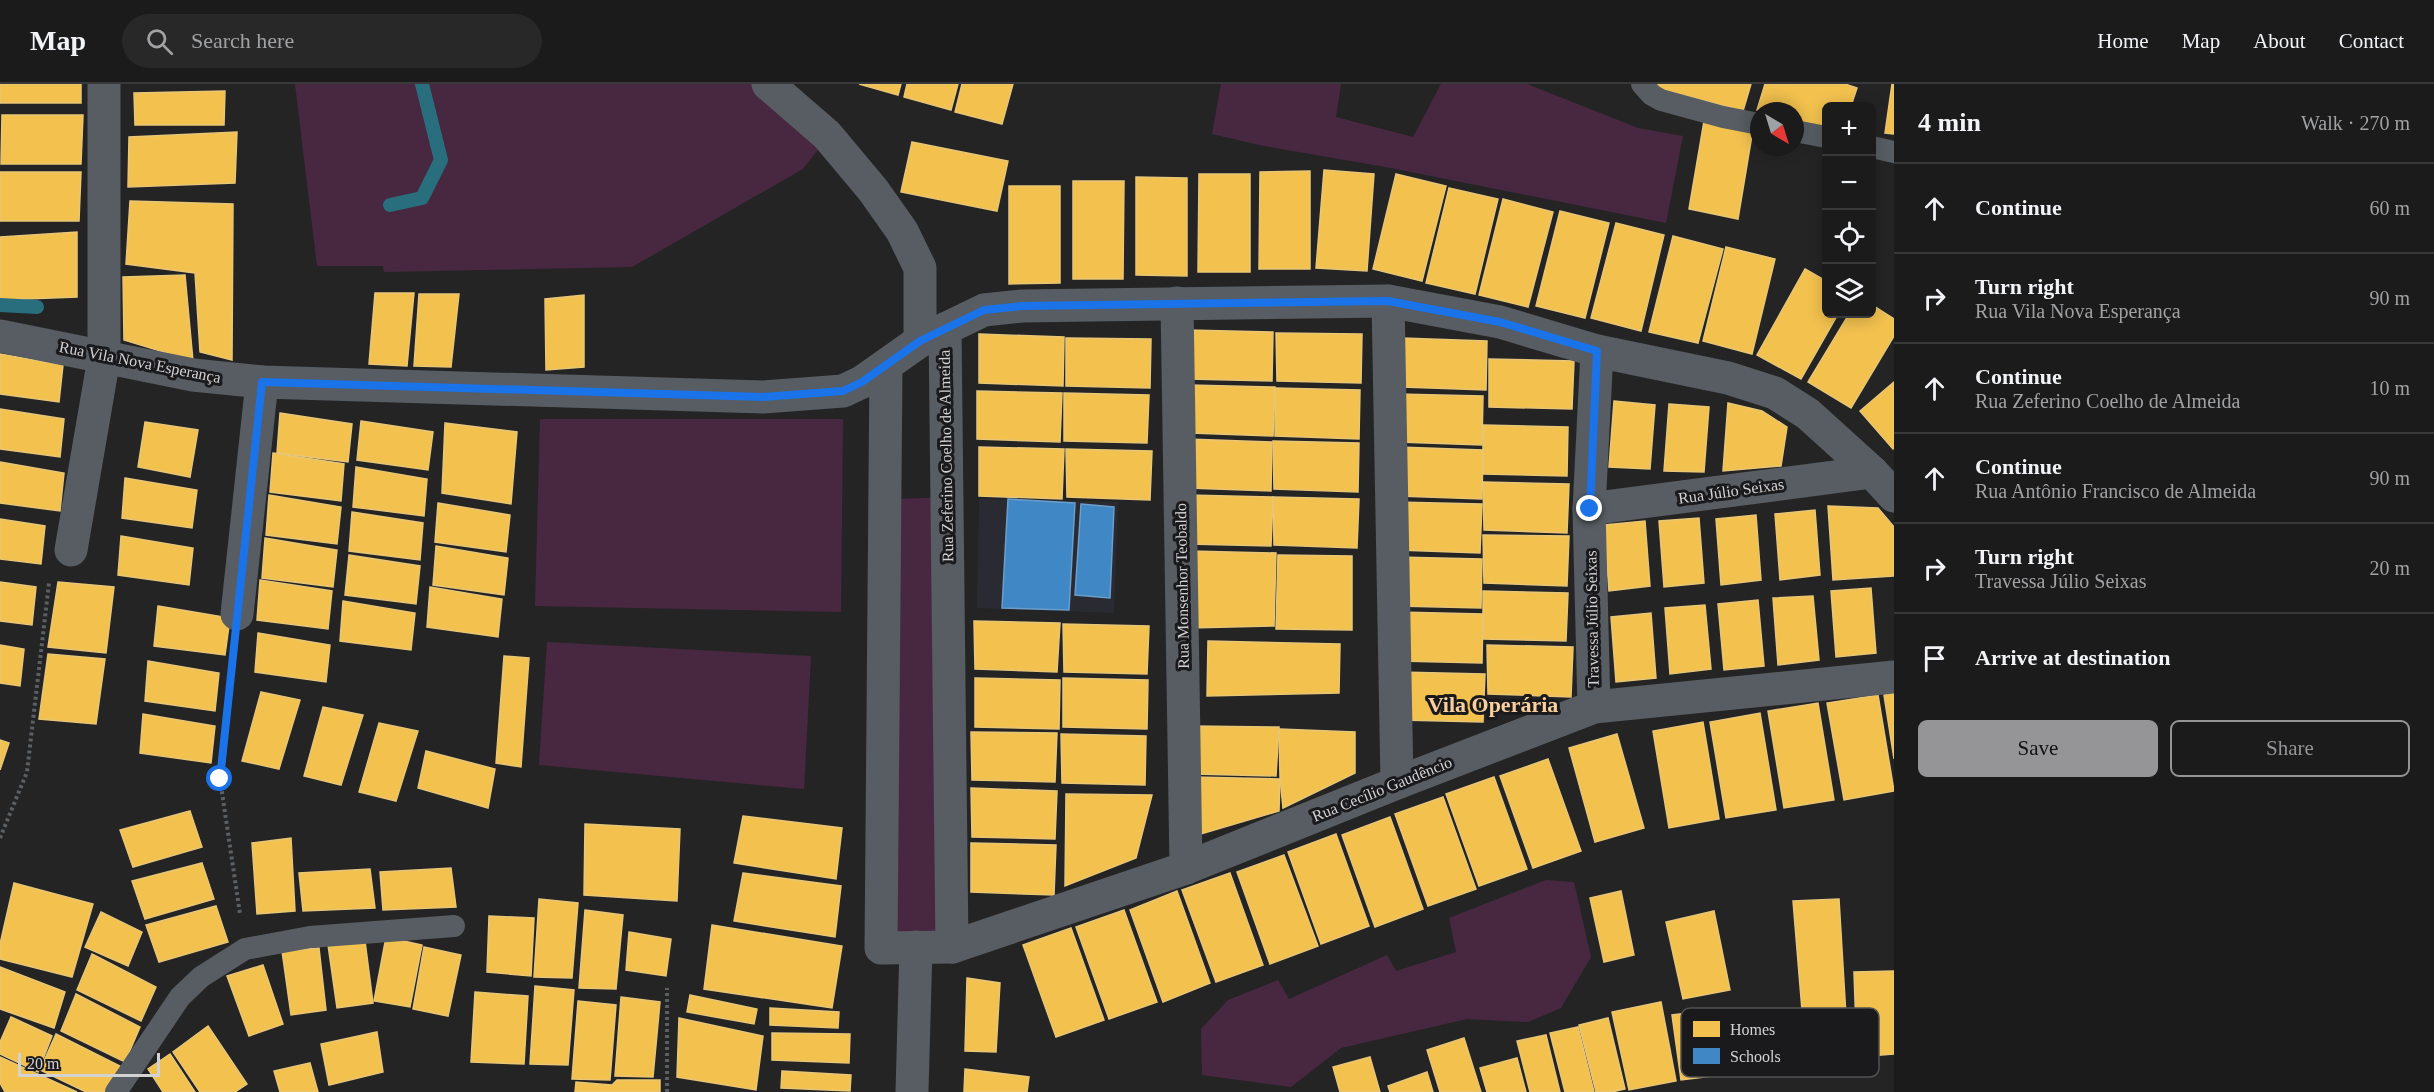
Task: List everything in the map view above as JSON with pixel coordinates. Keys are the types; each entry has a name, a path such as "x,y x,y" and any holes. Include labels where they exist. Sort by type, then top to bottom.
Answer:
{"street":[{"path":"71,550 104,358 104,84"},
{"path":"768,84 827,135 873,190 902,231 920,268 932,335 984,310 1022,306 1388,301 1500,322 1597,351 1728,378 1775,393 1808,414 1872,472 1894,496"},
{"path":"1388,301 1397,783"},
{"name":"Rua Monsenhor Teobaldo","path":"1177,303 1186,868"},
{"name":"Rua Zeferino Coelho de Almeida","path":"886,366 932,335"},
{"name":"Rua Zeferino Coelho de Almeida","path":"932,335 952,947"},
{"name":"Rua Vila Nova Esperança","path":"0,336 60,346 104,358 193,375 262,382 763,397 843,391 886,366"},
{"name":"Travessa Júlio Seixas","path":"1594,707 1590,509 1597,351"},
{"name":"Rua Cecílio Gaudêncio","path":"886,366 881,948 952,947 1186,868 1594,707 1894,677"},
{"path":"237,614 262,382"},
{"name":"Rua Júlio Seixas","path":"1590,509 1872,472"},
{"path":"912,1092 916,947"}],"lane":[{"path":"1642,84 1652,95 1661,100 1750,122"},
{"path":"1804,133 1822,136"},
{"path":"1876,148 1894,152"},
{"path":"116,1092 180,997 201,977 245,949 309,937 454,926"}],"path":[{"path":"0,838 27,772 48,584 71,550"},
{"path":"237,614 220,779 245,949"},
{"path":"667,988 667,1092"}],"shaded area":[{"path":"295,84 754,84 835,128 803,169 632,267 384,272 383,266 317,266"},
{"path":"1221,84 1341,84 1336,117 1413,137 1441,84 1527,84 1638,128 1683,136 1666,223 1212,134"},
{"path":"540,419 843,419 841,612 535,606"},
{"path":"960,497 954,938 890,937 891,499"},
{"path":"979,499 1118,502 1114,613 977,608"},
{"path":"547,642 811,656 804,789 539,765"},
{"path":"1546,880 1574,882 1591,957 1561,1008 1528,1022 1467,1019 1341,1048 1291,1087 1202,1075 1201,1029 1228,1000 1278,980 1289,999 1387,955 1396,971 1456,952 1449,918"}],"building: Homes":[{"path":"0,84 81,84 81,103 0,103"},
{"path":"859,84 901,84 898,95"},
{"path":"907,84 958,84 951,110 904,97"},
{"path":"962,84 1013,84 1002,124 955,112"},
{"path":"1658,84 1751,84 1743,111 1656,88"},
{"path":"1765,84 1845,84 1857,88 1852,102 1822,102 1822,128 1804,123 1804,102 1759,102"},
{"path":"1892,84 1894,84 1894,134 1885,133"},
{"path":"225,91 224,125 135,125 134,93"},
{"path":"2,115 83,115 81,164 1,164"},
{"path":"1704,121 1750,129 1750,147 1738,219 1689,209"},
{"path":"237,132 235,183 128,187 129,137"},
{"path":"912,142 1008,161 997,211 901,192"},
{"path":"1324,170 1374,174 1367,271 1316,268"},
{"path":"1310,171 1310,269 1259,269 1260,172"},
{"path":"0,172 81,172 79,221 0,221"},
{"path":"1199,174 1250,174 1250,272 1198,272"},
{"path":"1396,174 1446,186 1422,281 1373,269"},
{"path":"1136,177 1187,178 1187,276 1136,275"},
{"path":"1073,181 1124,181 1123,279 1073,279"},
{"path":"1009,186 1060,186 1060,283 1009,284"},
{"path":"1449,188 1498,199 1475,294 1426,283"},
{"path":"1503,199 1553,212 1528,307 1479,295"},
{"path":"130,201 233,204 232,360 200,352 195,273 126,264"},
{"path":"1560,211 1609,223 1585,318 1536,306"},
{"path":"1616,223 1664,235 1641,331 1591,318"},
{"path":"77,232 77,297 0,300 0,237"},
{"path":"1673,236 1723,249 1698,343 1649,332"},
{"path":"1726,247 1775,259 1752,354 1703,341"},
{"path":"1805,269 1822,279 1822,318 1836,318 1801,379 1757,355"},
{"path":"185,275 193,361 124,340 123,277"},
{"path":"375,293 414,293 407,366 369,364"},
{"path":"419,294 459,294 451,367 414,366"},
{"path":"584,295 584,367 546,370 545,299"},
{"path":"1876,308 1894,319 1894,336 1851,408 1808,382 1847,318 1876,318"},
{"path":"1188,330 1273,332 1272,381 1188,379"},
{"path":"1276,333 1362,334 1361,383 1277,381"},
{"path":"979,334 1064,337 1063,386 979,383"},
{"path":"1066,338 1151,339 1150,388 1066,386"},
{"path":"1402,338 1487,341 1486,390 1402,387"},
{"path":"0,354 63,365 59,402 0,394"},
{"path":"1489,359 1574,361 1572,409 1489,407"},
{"path":"1894,382 1894,448 1893,449 1860,411"},
{"path":"1189,385 1275,387 1273,436 1190,433"},
{"path":"1275,388 1360,390 1359,439 1275,436"},
{"path":"977,391 1062,393 1060,442 977,439"},
{"path":"1064,393 1149,395 1147,443 1064,441"},
{"path":"1397,394 1483,396 1482,445 1398,442"},
{"path":"1614,401 1655,405 1650,469 1609,467"},
{"path":"1728,403 1762,411 1787,427 1781,466 1723,471"},
{"path":"1669,404 1709,407 1704,472 1664,471"},
{"path":"0,409 64,419 60,457 0,449"},
{"path":"280,413 352,424 348,462 277,453"},
{"path":"361,421 433,432 428,470 357,460"},
{"path":"145,422 198,430 190,477 138,467"},
{"path":"445,423 517,432 511,504 442,493"},
{"path":"1483,425 1568,427 1567,476 1483,474"},
{"path":"1187,439 1272,442 1271,491 1187,488"},
{"path":"1273,441 1359,443 1358,492 1274,489"},
{"path":"979,447 1064,449 1062,499 979,496"},
{"path":"1398,447 1483,450 1482,499 1398,496"},
{"path":"1066,449 1152,451 1150,500 1067,497"},
{"path":"273,453 344,464 341,501 270,492"},
{"path":"0,462 64,473 60,511 0,503"},
{"path":"356,467 427,479 424,516 353,507"},
{"path":"125,478 197,490 192,528 122,518"},
{"path":"1483,482 1569,484 1567,533 1484,530"},
{"path":"269,495 341,507 337,544 266,535"},
{"path":"1188,495 1273,497 1271,546 1188,544"},
{"path":"1273,497 1359,499 1357,548 1274,545"},
{"path":"1396,502 1482,504 1480,553 1397,550"},
{"path":"438,503 510,515 506,552 435,542"},
{"path":"1828,506 1878,508 1894,527 1894,576 1833,580"},
{"path":"1815,510 1820,575 1780,580 1775,514"},
{"path":"352,512 423,523 420,560 349,551"},
{"path":"1756,515 1761,580 1721,585 1716,519"},
{"path":"1699,518 1704,583 1664,587 1659,521"},
{"path":"0,519 45,526 41,564 0,559"},
{"path":"1645,521 1650,586 1609,591 1604,525"},
{"path":"1483,535 1569,536 1567,586 1484,583"},
{"path":"121,536 193,548 189,585 118,575"},
{"path":"265,538 337,550 333,587 262,578"},
{"path":"436,546 508,558 504,595 433,585"},
{"path":"1190,551 1276,553 1274,626 1190,628"},
{"path":"349,555 420,566 416,604 345,595"},
{"path":"1278,555 1352,556 1352,630 1276,629"},
{"path":"1397,557 1482,559 1481,608 1397,606"},
{"path":"260,580 332,591 328,629 257,620"},
{"path":"0,582 36,587 32,625 0,621"},
{"path":"58,582 114,587 106,653 48,647"},
{"path":"430,587 502,599 498,637 427,627"},
{"path":"1871,588 1876,653 1836,657 1831,591"},
{"path":"1483,591 1568,593 1566,641 1483,639"},
{"path":"1813,596 1819,660 1778,665 1773,598"},
{"path":"1758,600 1764,666 1724,670 1718,604"},
{"path":"343,601 415,613 411,650 340,641"},
{"path":"1705,605 1711,669 1670,674 1665,608"},
{"path":"158,606 230,618 225,655 154,646"},
{"path":"1398,612 1483,614 1482,663 1399,661"},
{"path":"1651,613 1656,678 1616,682 1611,617"},
{"path":"974,621 1060,623 1057,672 975,669"},
{"path":"1063,624 1149,626 1147,674 1064,672"},
{"path":"258,633 330,645 326,682 255,672"},
{"path":"1208,641 1340,644 1339,693 1207,696"},
{"path":"0,645 24,649 20,686 0,683"},
{"path":"1487,645 1573,647 1571,697 1488,694"},
{"path":"48,654 105,659 96,724 39,719"},
{"path":"504,656 529,658 521,767 496,763"},
{"path":"148,661 219,673 215,711 145,701"},
{"path":"1399,672 1485,674 1483,722 1400,720"},
{"path":"975,678 1060,680 1059,729 975,727"},
{"path":"1063,678 1148,680 1147,729 1063,727"},
{"path":"261,692 300,700 279,769 242,761"},
{"path":"1894,693 1894,759 1884,695"},
{"path":"1878,695 1894,791 1844,800 1827,703"},
{"path":"1818,703 1834,800 1784,808 1768,711"},
{"path":"323,707 363,715 341,785 304,776"},
{"path":"1760,713 1776,810 1726,818 1710,722"},
{"path":"143,714 215,726 211,763 140,753"},
{"path":"1703,722 1719,819 1669,828 1653,731"},
{"path":"379,723 418,731 396,801 359,792"},
{"path":"1193,726 1279,727 1276,776 1194,774"},
{"path":"1279,729 1355,732 1355,773 1283,808"},
{"path":"971,732 1057,733 1055,782 972,780"},
{"path":"1061,734 1146,736 1145,785 1062,783"},
{"path":"1617,734 1644,828 1595,842 1569,748"},
{"path":"0,740 9,743 0,770"},
{"path":"426,751 495,769 488,808 418,788"},
{"path":"1548,759 1581,851 1533,868 1500,776"},
{"path":"1194,777 1280,779 1279,811 1194,836"},
{"path":"1494,777 1527,869 1479,886 1446,794"},
{"path":"971,788 1057,791 1055,839 972,837"},
{"path":"1066,794 1152,795 1136,858 1065,886"},
{"path":"1443,797 1476,889 1428,906 1395,814"},
{"path":"190,811 202,847 133,867 120,830"},
{"path":"743,816 842,828 836,879 734,863"},
{"path":"1390,817 1423,909 1375,927 1342,835"},
{"path":"585,824 680,829 677,901 584,895"},
{"path":"1336,834 1369,926 1321,944 1288,852"},
{"path":"291,838 295,911 257,914 252,843"},
{"path":"971,843 1056,845 1054,895 971,892"},
{"path":"1284,855 1318,946 1270,964 1237,872"},
{"path":"202,863 214,899 145,919 132,881"},
{"path":"451,868 456,907 383,910 380,872"},
{"path":"370,869 375,908 303,911 299,873"},
{"path":"743,873 841,886 835,937 734,921"},
{"path":"1230,873 1263,965 1216,982 1182,890"},
{"path":"14,883 93,904 72,977 0,959 0,944"},
{"path":"1177,891 1210,983 1163,1002 1130,910"},
{"path":"1621,891 1634,955 1604,962 1590,898"},
{"path":"539,899 578,903 572,978 534,977"},
{"path":"1839,899 1846,1008 1802,1008 1793,901"},
{"path":"216,906 228,942 159,962 146,925"},
{"path":"585,910 623,915 616,989 579,988"},
{"path":"1124,910 1157,1002 1109,1019 1076,927"},
{"path":"1714,911 1730,990 1683,999 1666,922"},
{"path":"101,912 142,932 128,966 85,947"},
{"path":"489,916 534,918 531,976 487,972"},
{"path":"712,925 842,946 832,1008 704,989"},
{"path":"1071,928 1104,1020 1056,1037 1023,945"},
{"path":"629,932 671,939 666,976 626,970"},
{"path":"386,937 422,945 410,1007 374,1001"},
{"path":"365,941 373,1003 337,1008 328,945"},
{"path":"424,947 461,955 448,1016 413,1009"},
{"path":"319,948 326,1010 291,1015 282,951"},
{"path":"92,954 156,987 141,1021 77,990"},
{"path":"263,965 283,1024 249,1036 227,976"},
{"path":"0,967 65,992 54,1028 0,1009"},
{"path":"1894,971 1894,1054 1879,1055 1879,1008 1855,1008 1854,972"},
{"path":"967,978 1000,983 996,1052 965,1051"},
{"path":"535,986 574,990 568,1065 530,1064"},
{"path":"475,992 528,996 524,1064 471,1062"},
{"path":"76,994 140,1027 125,1062 61,1031"},
{"path":"690,995 757,1009 754,1024 687,1012"},
{"path":"621,997 660,1002 653,1077 615,1076"},
{"path":"578,1001 616,1005 610,1080 572,1079"},
{"path":"1661,1002 1676,1081 1629,1090 1612,1012"},
{"path":"770,1008 839,1012 838,1028 770,1025"},
{"path":"1681,1014 1681,1077 1704,1077 1681,1080 1672,1015"},
{"path":"11,1017 52,1036 38,1072 0,1054 0,1042"},
{"path":"679,1018 763,1036 756,1090 677,1077"},
{"path":"1608,1018 1625,1089 1596,1092 1579,1025"},
{"path":"208,1026 247,1084 235,1092 200,1092 173,1052"},
{"path":"1578,1027 1594,1092 1565,1092 1550,1033"},
{"path":"377,1032 383,1072 329,1085 321,1044"},
{"path":"772,1033 850,1034 849,1063 772,1060"},
{"path":"56,1034 120,1066 109,1092 86,1092 40,1070"},
{"path":"1546,1035 1560,1092 1530,1092 1517,1041"},
{"path":"1464,1038 1481,1092 1440,1092 1427,1050"},
{"path":"170,1054 195,1092 163,1092 148,1069"},
{"path":"0,1057 77,1092 5,1092 0,1083"},
{"path":"1370,1057 1380,1092 1340,1092 1333,1067"},
{"path":"1517,1058 1526,1092 1487,1092 1480,1068"},
{"path":"310,1063 318,1092 280,1092 274,1071"},
{"path":"965,1069 1029,1077 1027,1092 964,1092"},
{"path":"782,1071 851,1075 850,1091 781,1088"},
{"path":"1427,1072 1433,1092 1390,1092 1388,1086"},
{"path":"617,1080 660,1080 660,1092 575,1092 576,1082 612,1085"}],"building: Schools":[{"path":"1008,499 1075,503 1069,610 1002,608"},
{"path":"1081,504 1114,507 1110,598 1075,595"}],"waterway":[{"path":"390,205 422,198 441,160 422,84"},
{"path":"0,305 37,307"}],"district":[{"name":"Vila Operária","path":"1493,704"}],"route":[{"path":"220,779 262,382 763,397 796,396 843,391 862,382 920,341 984,310 1022,306 1388,301 1500,322 1597,351 1590,509"}]}
